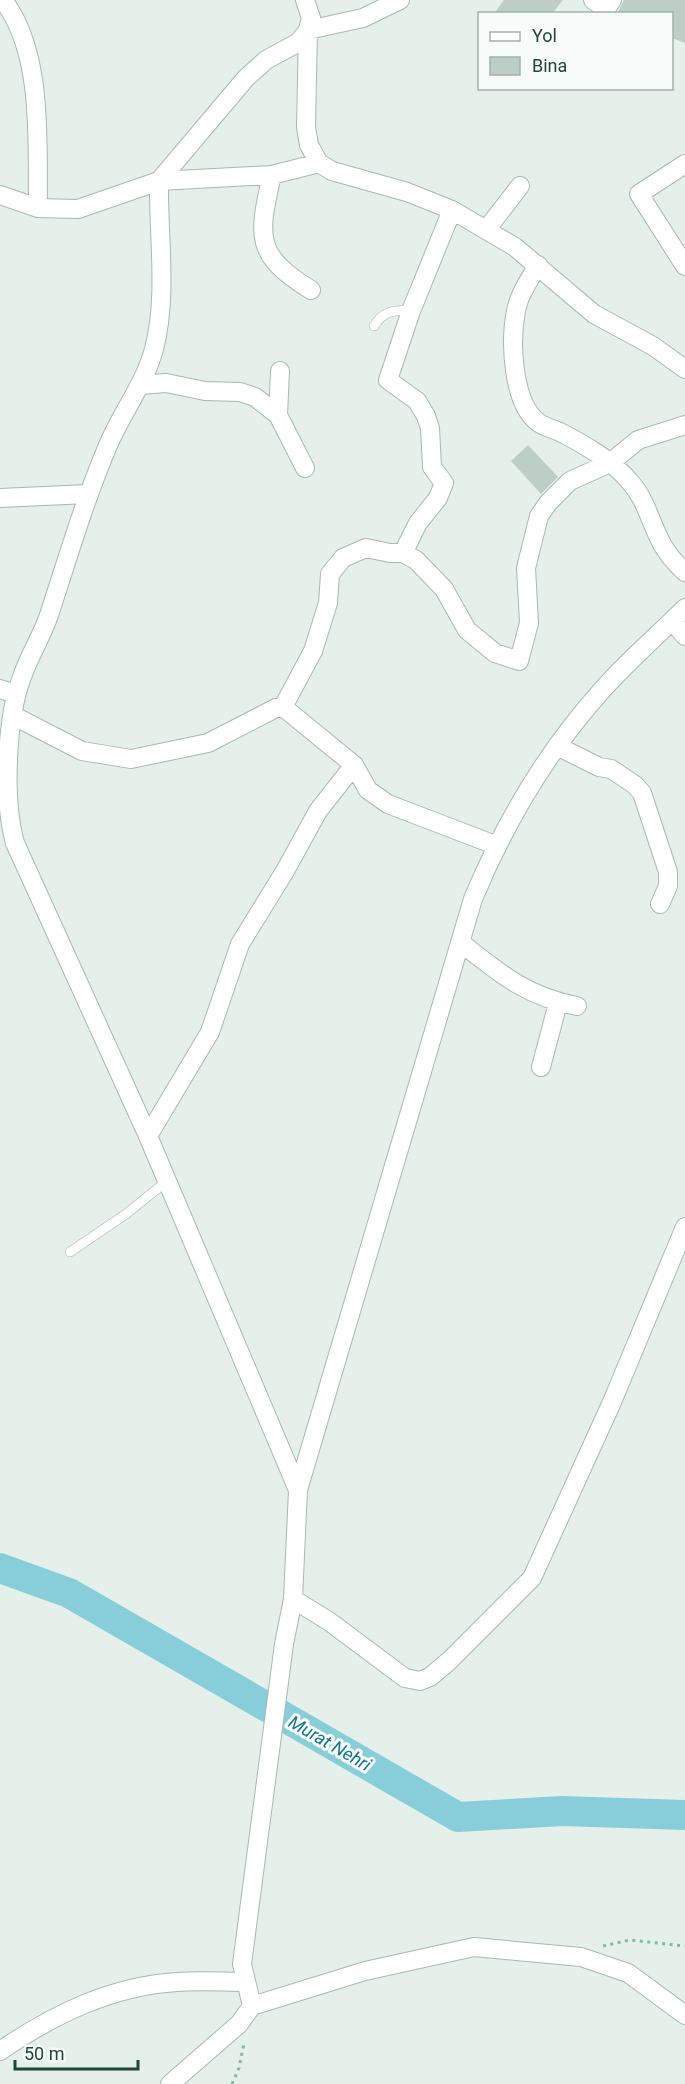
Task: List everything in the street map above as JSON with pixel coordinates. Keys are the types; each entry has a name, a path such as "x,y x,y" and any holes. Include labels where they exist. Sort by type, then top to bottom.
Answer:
{"street":[{"path":"3,0 15,16 32,80 36,106 38,208"},
{"path":"305,0 311,18 308,30 306,127 309,145 320,163 332,171 407,192 452,210 515,247 594,314 653,346 685,369"},
{"path":"298,1490 148,1136 15,843 3,802 14,716 8,692 48,618 88,494 114,432 140,385 154,349 161,295 159,181 246,78 266,60 299,42 308,30 363,18 400,0"},
{"path":"593,0 606,9 612,0"},
{"path":"0,195 38,208 78,208 159,181 272,175 320,163"},
{"path":"685,164 639,194 685,266"},
{"path":"272,175 265,205 262,240 273,260 285,274 311,290"},
{"path":"486,230 520,186"},
{"path":"403,553 418,523 438,498 444,483 432,467 430,428 426,416 417,401 388,380 411,311 452,210"},
{"path":"538,266 525,287 516,311 514,345 520,397 527,412 540,424 562,433 610,463 636,490 663,545 685,572"},
{"path":"278,415 280,371"},
{"path":"140,385 166,383 205,391 240,392 255,397 278,415 305,468"},
{"path":"283,707 314,651 328,603 330,574 343,558 366,548 403,553 416,560 444,589 467,630 495,653 519,661 529,623 526,568 540,516 556,492 570,481 610,463 638,440 685,425"},
{"path":"0,498 88,494"},
{"path":"252,2006 242,1965 284,1644 293,1599 298,1490 473,899 495,845 557,746 604,688 685,608"},
{"path":"672,621 685,636"},
{"path":"14,716 82,751 131,759 207,743 276,708 283,707 354,765 368,790 388,804 495,845"},
{"path":"557,746 599,767 622,774 642,794 668,872 668,886 660,904"},
{"path":"148,1136 210,1032 240,944 318,811 354,765"},
{"path":"460,942 510,981 532,994 558,1003 577,1006"},
{"path":"541,1067 558,1003"},
{"path":"293,1599 330,1622 405,1678 420,1681 430,1677 449,1661 532,1578 607,1412 685,1227"},
{"path":"170,2084 239,2024 252,2006 365,1971 474,1947 581,1957 628,1973 685,2015"},
{"path":"0,2051 82,2004 118,1991 177,1982 246,1982"}],"lane":[{"path":"374,326 384,314 401,310 411,311"},
{"path":"70,1252 126,1214 167,1181"}],"path":[{"path":"600,1947 630,1940 685,1946"},
{"path":"232,2084 245,2046 239,2024"}],"building":[{"path":"504,0 563,0 554,12 495,12"},
{"path":"624,0 685,0 685,43 673,38 673,12 618,12"},
{"path":"528,445 558,477 541,494 511,461"}],"waterway":[{"name":"Murat Nehri","path":"0,1568 69,1593 458,1817 562,1811 685,1815"}]}
